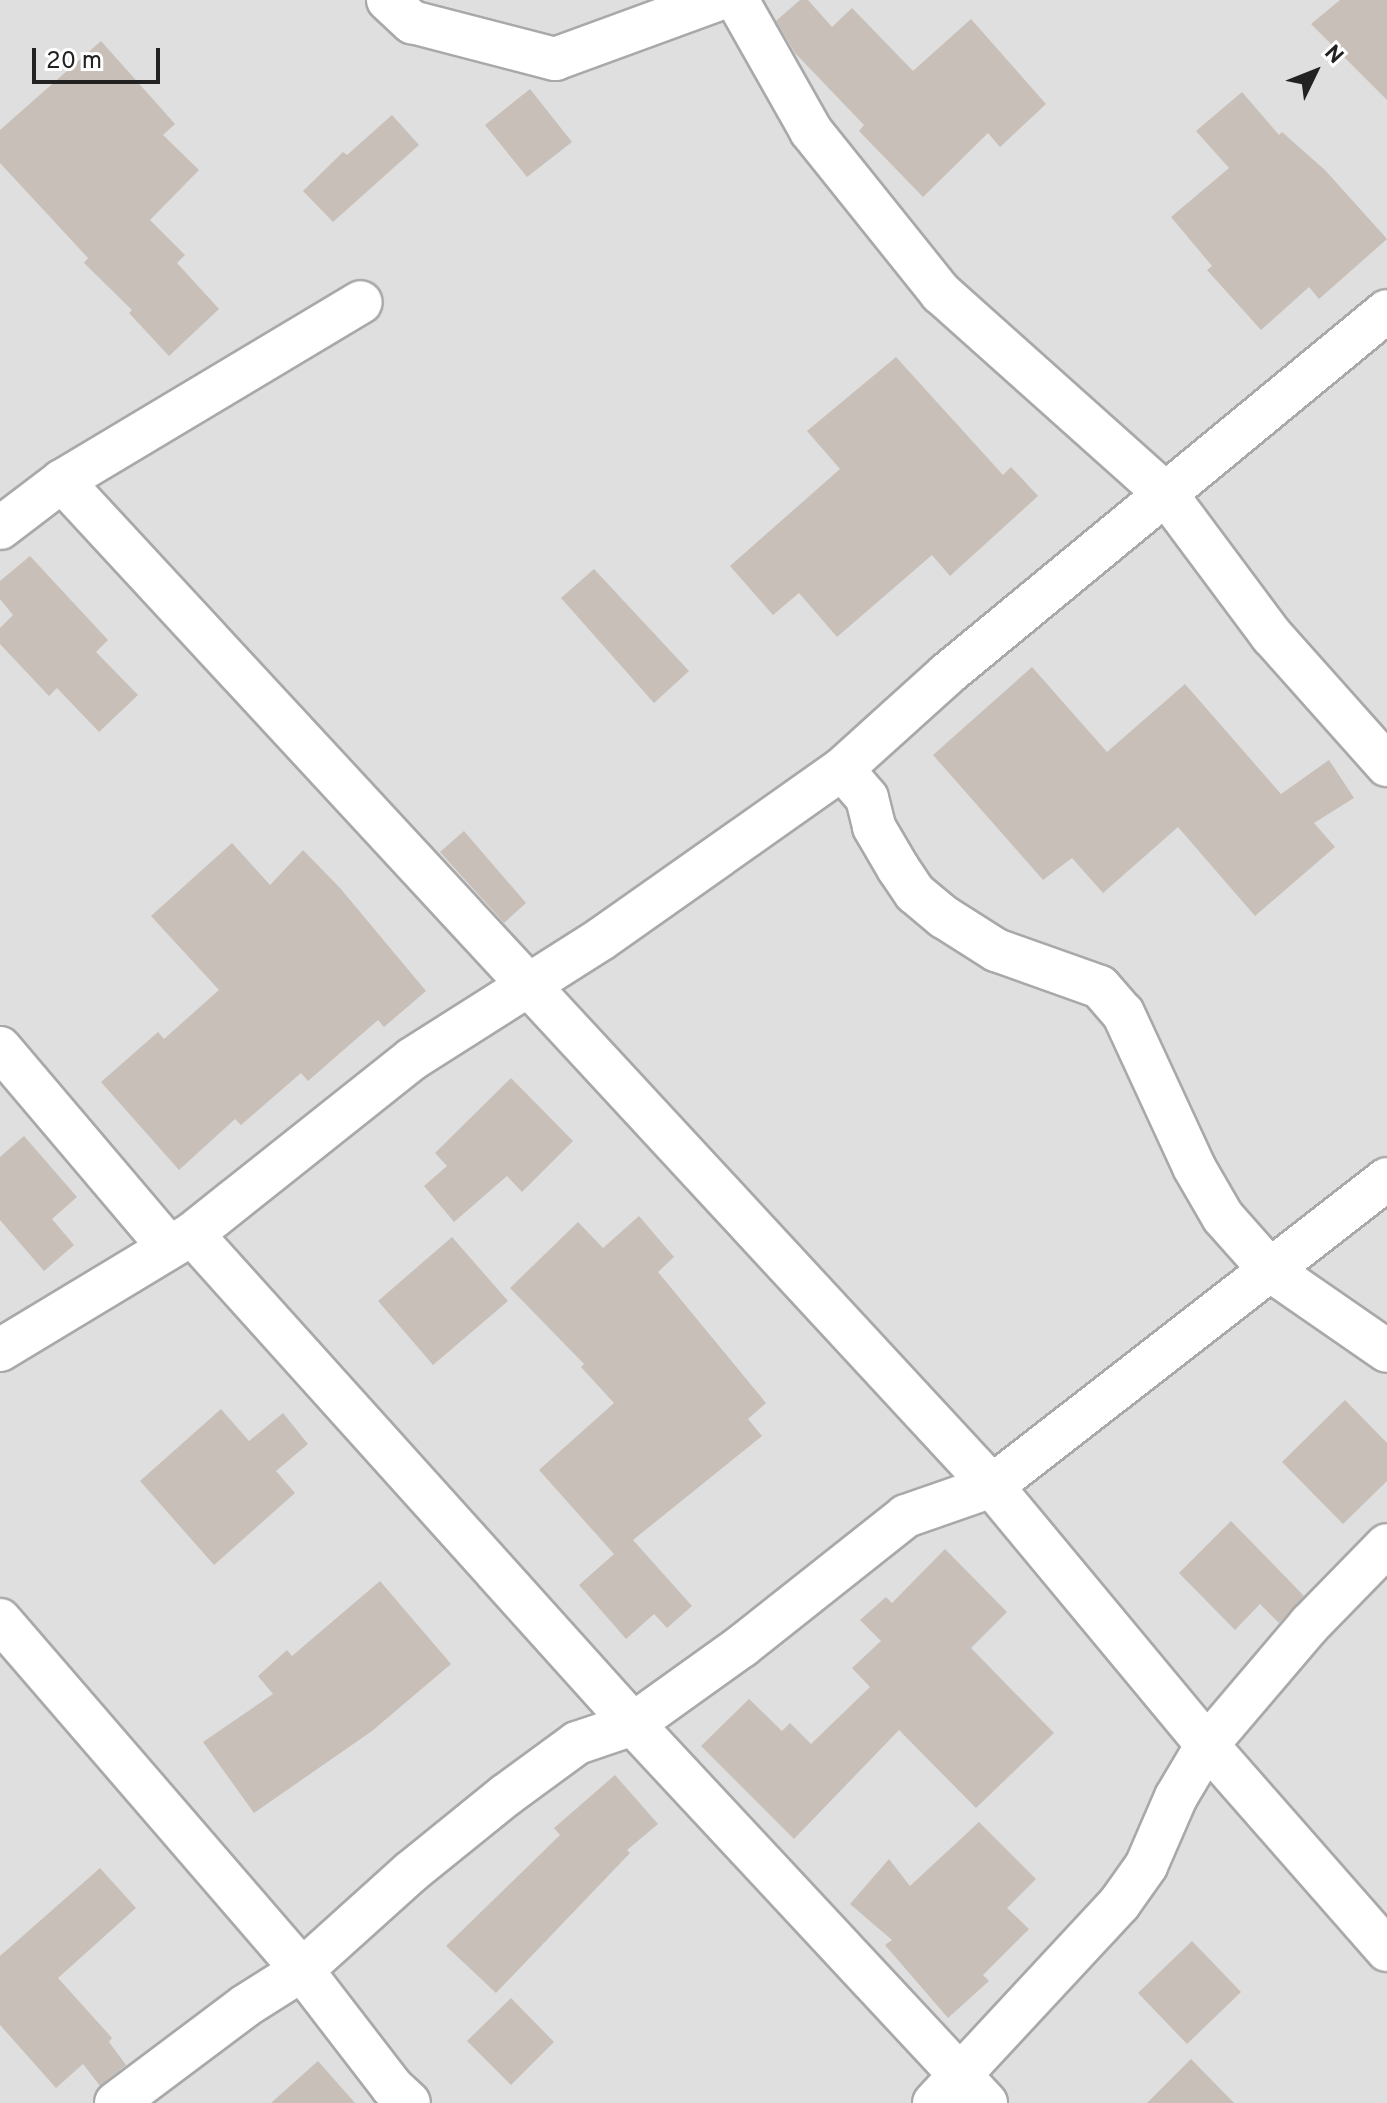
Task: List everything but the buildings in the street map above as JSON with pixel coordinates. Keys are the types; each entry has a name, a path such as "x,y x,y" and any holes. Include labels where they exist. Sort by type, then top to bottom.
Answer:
{"street":[{"path":"388,0 412,22 555,59 716,0"},
{"path":"737,0 811,131 941,293 1166,494 1272,636 1387,765"},
{"path":"0,528 62,481 361,302"},
{"path":"0,1350 180,1241 412,1059 601,939 842,769 947,674 1387,311"},
{"path":"62,481 992,1486 1207,1745 1387,1950"},
{"path":"842,769 867,798 874,827 898,868 925,901 971,937 996,950 1100,987 1123,1013 1194,1167 1223,1217 1270,1270 1387,1351"},
{"path":"0,1048 633,1724 960,2094 1119,1904 1146,1866 1176,1797 1207,1745 1310,1624 1387,1545"},
{"path":"116,2103 245,2006 302,1970 412,1871 506,1795 577,1743 633,1724 742,1646 906,1516 992,1486 1387,1179"},
{"path":"0,1620 302,1970 392,2087 409,2103"}],"shaded area":[{"path":"0,0 1387,0 1387,2103 0,2103"}]}
